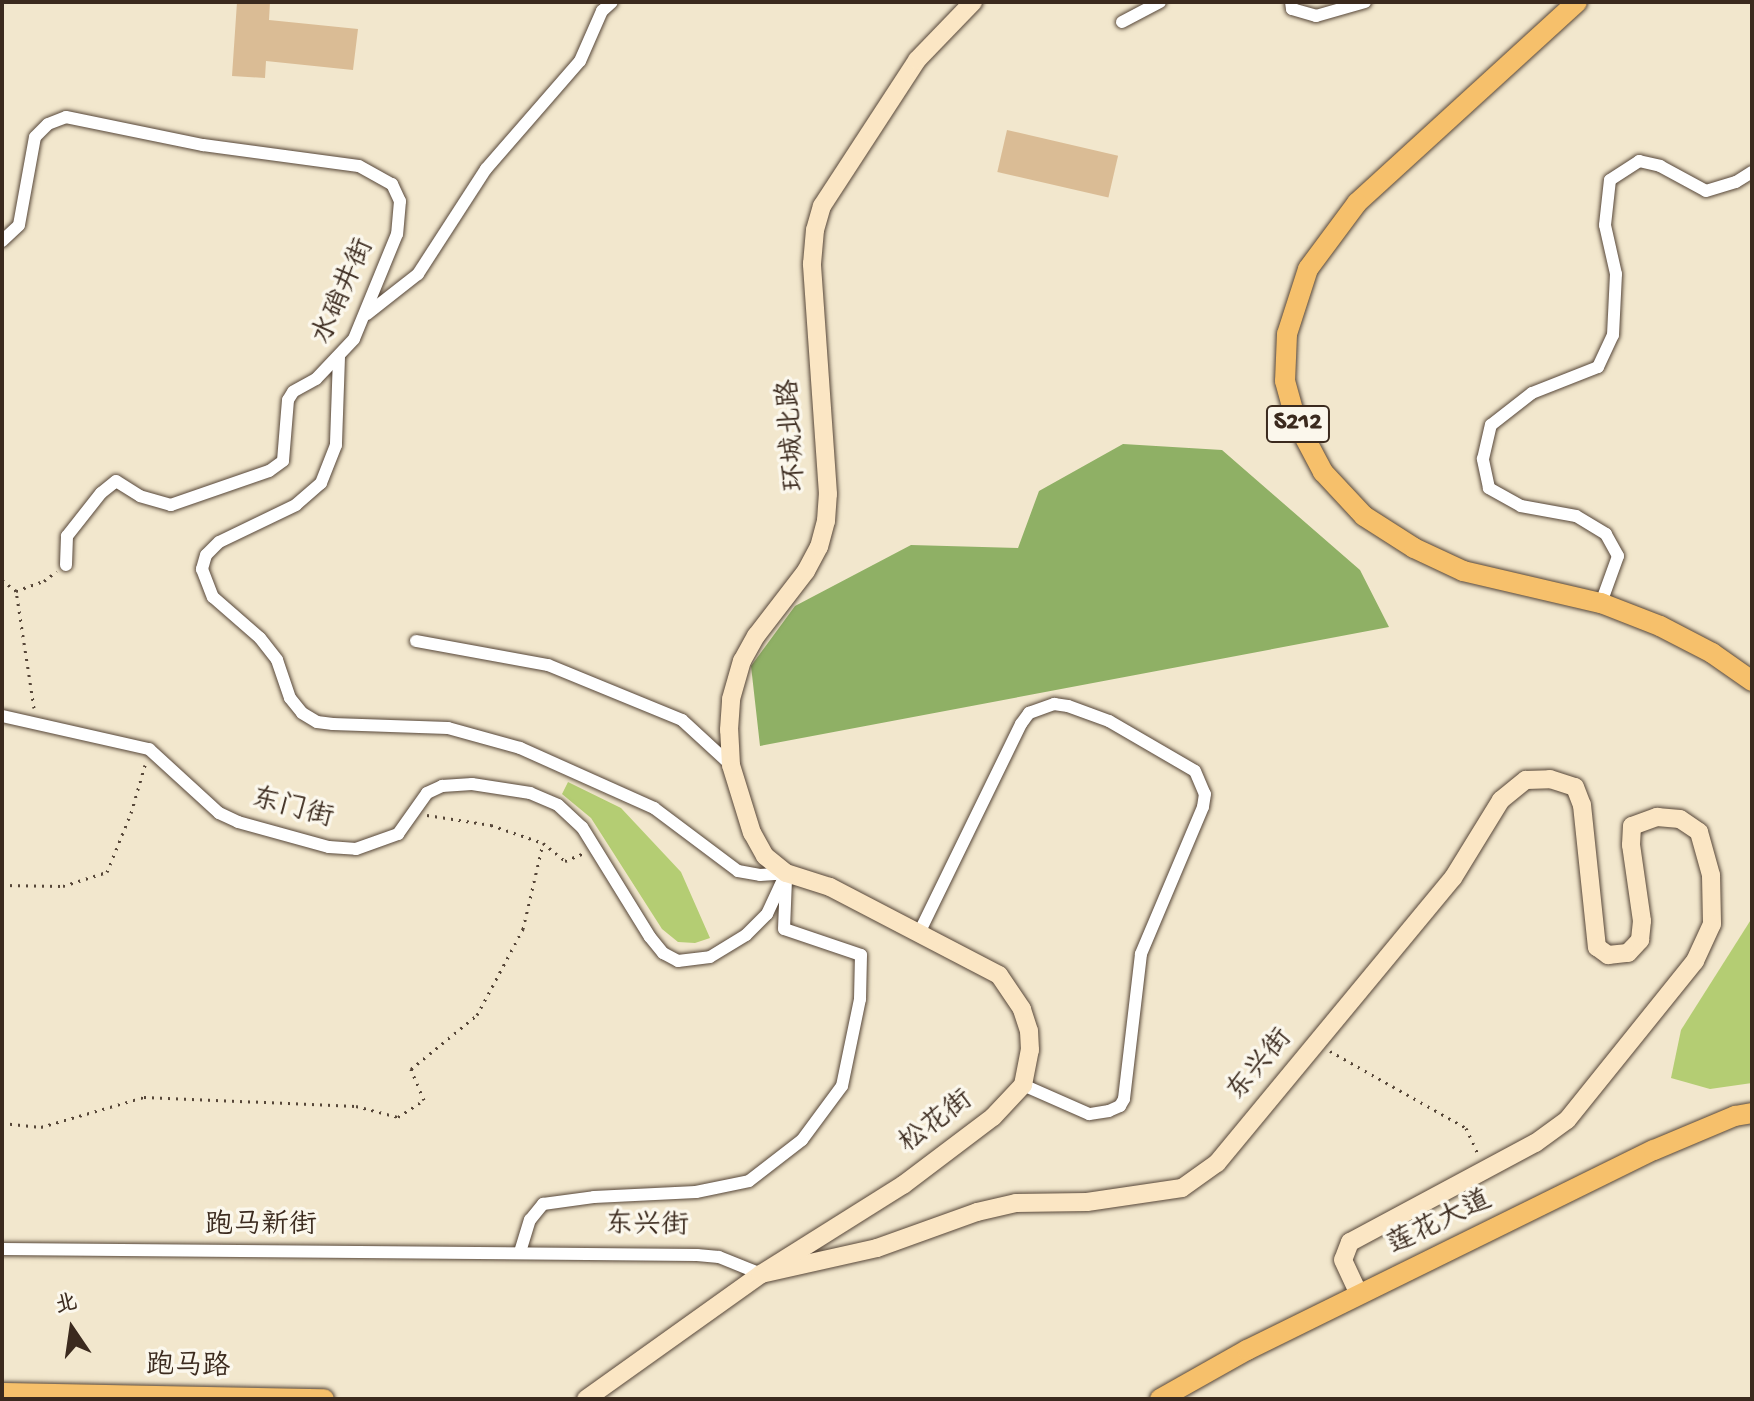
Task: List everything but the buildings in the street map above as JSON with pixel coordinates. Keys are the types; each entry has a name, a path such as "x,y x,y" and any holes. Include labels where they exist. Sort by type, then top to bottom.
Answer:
{"main road":[{"name":"S212","path":"1577,2 1357,203 1308,269 1287,334 1285,381 1296,421 1323,472 1364,516 1414,548 1463,571 1601,603 1660,626 1712,653 1752,681"},
{"name":"莲花大道","path":"1160,1399 1247,1350 1654,1150 1735,1116 1752,1113"},
{"name":"跑马路","path":"2,1393 324,1399"}],"street":[{"path":"366,314 418,274 486,169 580,61 602,11 612,2"},
{"name":"环城北路","path":"786,873 765,856 752,833 731,765 731,699 742,661 756,636 806,571 819,547 826,521 828,494 812,264 815,230 822,206 917,60 973,2"},
{"path":"1122,22 1160,2"},
{"path":"1291,2 1292,9 1316,16 1365,2"},
{"name":"水硝井街","path":"2,241 19,225 35,137 48,124 66,117 203,145 359,166 392,184 400,201 401,215 366,314 354,339 339,357 336,445 321,483 296,505 219,542 206,555 202,569 213,597 260,638 277,660 290,698 302,713 317,722 448,728 520,748 654,808 738,871 760,875 786,873"},
{"path":"1601,603 1618,556 1606,534 1576,516 1521,506 1489,488 1483,459 1491,425 1532,393 1598,367 1613,335 1616,274 1605,225 1610,180 1639,161 1660,166 1706,191 1736,182 1752,172"},
{"path":"66,565 67,536 93,502 116,481 140,496 171,505 269,471 283,461 288,400 339,357"},
{"path":"416,641 548,665 682,720 731,765"},
{"path":"786,873 830,887 999,975 1012,990 1029,1031 1030,1050 1023,1085 1089,1114 1109,1111 1120,1106 1124,1099 1141,954 1203,807 1205,794 1195,771 1109,721 1068,706 1054,704 1029,713 919,933"},
{"name":"东门街","path":"2,716 149,749 219,813 238,822 329,847 356,849 398,834 427,793 442,786 472,784 530,793 558,805 582,827 650,937 663,953 678,961 710,957 746,935 767,914 786,873"},
{"name":"东兴街","path":"786,873 784,929 861,955 860,999 842,1086 802,1140 749,1181 696,1192 594,1197 543,1204 530,1220 520,1252 719,1257 761,1274 877,1248 977,1212 1016,1203 1087,1202 1182,1188 1217,1163 1453,878 1501,800 1526,780 1550,779 1575,787 1582,805 1597,947 1608,955 1628,953 1640,940 1642,921 1631,845 1632,826 1657,817 1680,819 1699,832 1711,875 1712,924 1695,961 1567,1120 1535,1143 1350,1242 1343,1260 1359,1295"},
{"name":"松花街","path":"586,1399 761,1274 903,1185 993,1117 1023,1085"},
{"name":"跑马新街","path":"2,1249 520,1252"}],"path":[{"path":"16,591 44,581 66,565"},
{"path":"2,580 16,591 36,724"},
{"path":"2,885 63,886 107,872 131,813 149,749"},
{"path":"408,818 424,814 491,825 543,843 565,861 594,848"},
{"path":"2,1123 41,1127 144,1097 356,1106 398,1117 424,1100 411,1069 477,1015 523,929 543,843"},
{"path":"1316,1044 1466,1128 1485,1170"}],"green space":[{"path":"1123,444 1222,450 1360,570 1389,627 760,746 751,666 795,606 911,545 1018,548 1039,491"},
{"path":"568,782 621,808 681,872 710,938 695,943 678,942 662,929 591,818 562,794"},
{"path":"1752,918 1752,1083 1710,1089 1671,1078 1681,1030"}]}
